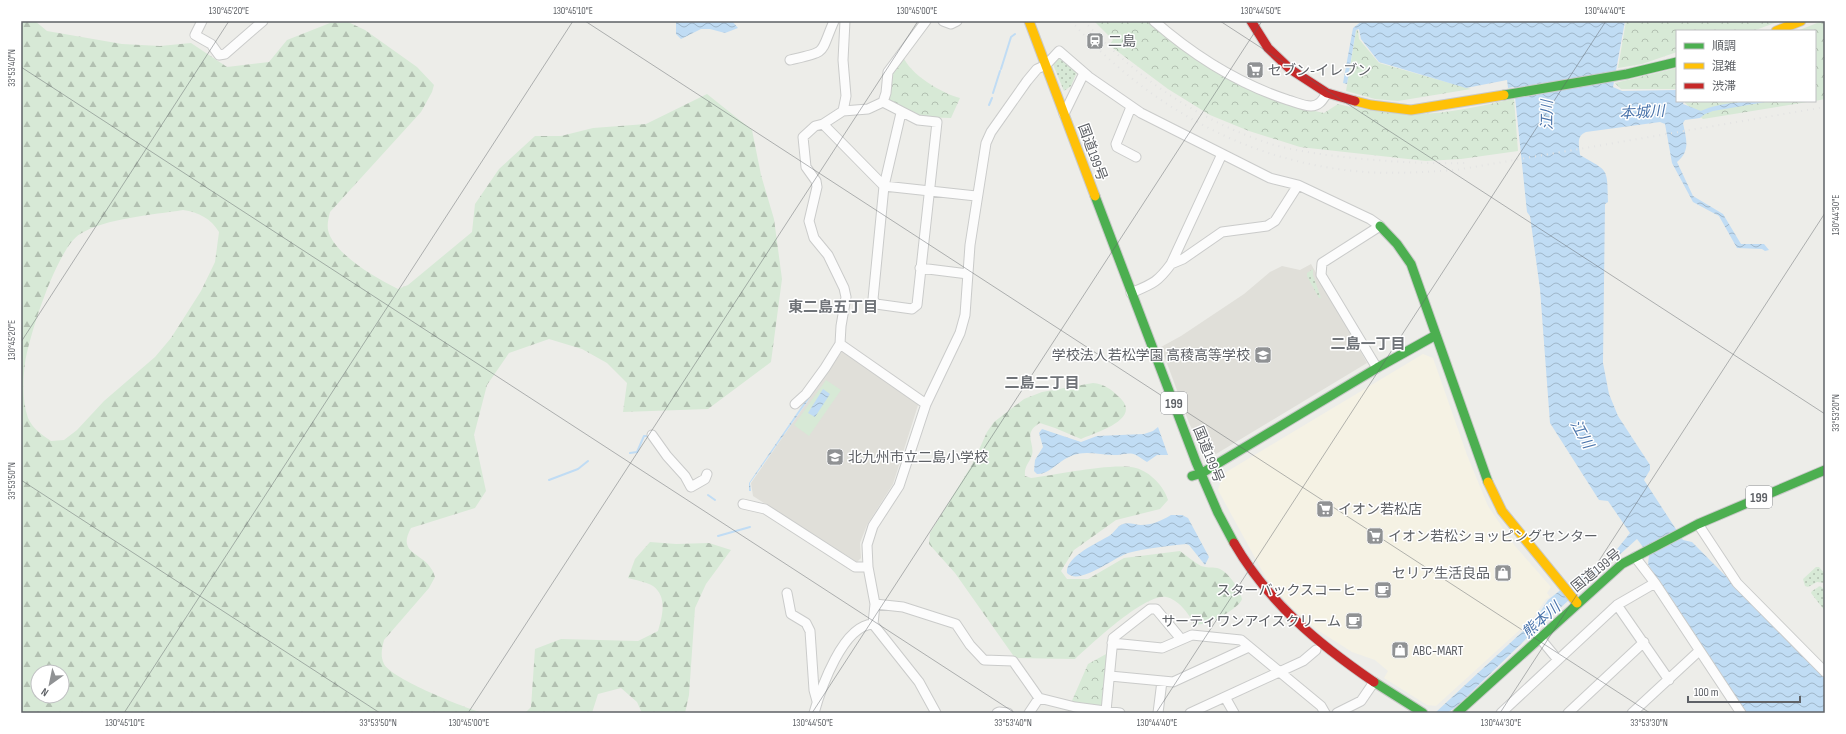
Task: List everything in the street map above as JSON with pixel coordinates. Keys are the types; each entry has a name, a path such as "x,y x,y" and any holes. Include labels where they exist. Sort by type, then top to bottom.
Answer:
{"main road":[{"path":"1019,21 1038,72"},
{"name":"国道199号","path":"1030,21 1131,293 1219,515 1259,581 1280,608 1301,627 1410,713"},
{"path":"1250,21 1268,48 1290,69 1326,93 1371,105 1411,110 1627,74 1676,62"},
{"path":"1778,30 1801,21"},
{"path":"1380,226 1396,242 1411,264 1487,480 1502,511 1577,603"},
{"path":"1192,476 1202,473 1377,368 1436,335"},
{"name":"国道199号","path":"1161,396 1204,504"},
{"name":"国道199号","path":"1461,712 1577,603 1622,564 1696,525 1825,470"},
{"name":"国道199号","path":"1221,538 1252,584 1274,611 1295,632 1316,650 1422,713"}],"street":[{"path":"202,21 195,35 211,44 219,55 225,54 263,21"},
{"path":"790,60 821,52 825,47 834,21"},
{"path":"843,111 846,96 843,44 845,21"},
{"path":"795,404 806,394 840,344 841,326 846,297 844,288 828,255 814,238 809,221 817,187 816,180 806,167 803,137 815,126 823,124 843,111 868,109 883,102 886,93 888,72 926,21"},
{"path":"943,21 951,24 957,21"},
{"path":"1154,21 1173,38 1203,58 1233,76 1271,94 1312,106 1320,103 1326,93"},
{"path":"936,713 919,682 873,624 875,604 868,567 867,545 873,526 899,486 926,404 960,333 965,315 976,196 986,143 991,132 1038,72 1059,51 1084,73 1141,113 1270,178 1298,185 1370,219 1380,226 1322,263 1321,274 1377,368"},
{"path":"1064,114 1084,73"},
{"path":"883,102 901,113 918,120 937,122 916,304 912,309 876,304 873,299 884,186 901,113"},
{"path":"1132,107 1116,144 1118,147 1136,157"},
{"path":"823,124 884,186 976,196"},
{"path":"1131,293 1153,284 1161,278 1171,264 1222,154"},
{"path":"1171,264 1183,259 1222,232 1267,226 1275,221 1298,185"},
{"path":"920,268 968,274"},
{"path":"840,344 926,404"},
{"path":"652,434 667,456 685,476 691,488 705,479 707,474"},
{"path":"743,504 765,509 855,567 868,567"},
{"path":"1696,525 1738,583 1825,672"},
{"path":"1637,555 1741,713"},
{"path":"1501,713 1617,605 1655,583"},
{"path":"787,593 791,614 806,623 810,631 814,690 817,701"},
{"path":"875,604 903,607 956,624 970,645 984,660 1013,661 1039,698 1075,710 1120,713"},
{"path":"1617,605 1644,642 1668,680"},
{"path":"1106,712 1113,638 1150,609 1156,609 1181,640"},
{"path":"814,713 817,701 835,658 853,633 865,624 873,624"},
{"path":"1112,643 1162,648 1192,635 1240,640 1321,706 1325,713"},
{"path":"1539,638 1558,660"},
{"path":"1568,713 1644,642"},
{"path":"1110,676 1173,682 1249,647"},
{"path":"1190,713 1303,661 1316,650"},
{"path":"1632,713 1699,651"},
{"path":"1158,713 1162,681"},
{"path":"1336,713 1361,701 1372,684"},
{"path":"1225,697 1234,713"},
{"path":"1029,713 1039,698"},
{"path":"997,713 1008,713"}],"shaded area":[{"name":"学校法人若松学園 高稜高等学校","path":"1311,264 1367,363 1216,454 1202,449 1189,423 1161,347 1181,336 1244,294 1270,272 1282,266 1300,270"},
{"name":"北九州市立二島小学校","path":"843,350 919,402 893,484 867,525 860,543 861,558 857,562 753,496 751,483"},
{"name":"イオン若松ショッピングセンター","path":"1423,354 1433,358 1467,455 1488,506 1515,546 1551,587 1547,593 1550,597 1546,599 1533,618 1436,706 1427,705 1384,678 1388,671 1375,660 1352,652 1316,629 1290,606 1266,578 1218,490 1223,474"}],"green space":[{"path":"21,21 35,21 47,31 122,44 160,46 191,43 227,67 269,62 287,40 330,23 348,22 365,30 417,67 434,85 432,92 421,112 330,212 328,230 335,244 351,260 360,267 398,289 408,285 472,232 475,204 499,169 535,136 561,136 593,128 646,124 707,94 752,130 761,175 774,219 782,279 771,362 708,409 623,412 627,383 607,363 582,349 549,339 509,353 487,385 474,435 486,491 475,508 411,528 407,537 407,544 414,554 426,562 435,577 429,588 384,640 382,658 384,664 400,677 414,685 483,713 21,713","holes":["183,210 194,212 212,223 219,232 215,262 201,291 171,338 155,357 104,401 77,430 64,440 51,441 41,434 28,418 24,398 24,376 25,363 38,314 62,256 71,242 80,234 103,224 130,218"]},
{"path":"1094,21 1149,21 1167,38 1297,107 1324,113 1338,104 1367,110 1407,114 1429,114 1466,109 1514,99 1518,151 1461,159 1426,161 1300,147 1249,131 1210,115 1168,89 1109,45 1113,40"},
{"path":"1626,21 1780,21 1756,30 1676,30 1676,52 1642,64 1618,68"},
{"path":"1825,21 1825,99 1816,101 1816,30 1800,30"},
{"path":"1358,30 1359,39 1379,63 1471,89 1398,101 1375,99 1346,91 1356,31"},
{"path":"903,56 906,63 912,70 927,82 936,88 960,98 951,118 919,117 887,100 889,77"},
{"path":"1060,58 1077,72 1071,86 1064,91 1052,62"},
{"path":"1676,68 1676,89 1621,89 1615,83"},
{"path":"1685,102 1808,102 1703,119"},
{"path":"1313,269 1313,275 1321,298 1319,298 1307,276 1307,273"},
{"path":"826,380 841,390 809,436 794,425"},
{"path":"1093,383 1101,384 1107,387 1119,397 1125,405 1126,412 1122,418 1106,429 1081,439 1040,423 1030,434 1032,455 1026,467 1025,476 1031,478 1100,468 1136,468 1156,480 1168,500 1160,509 1116,520 1074,550 1061,571 1067,579 1088,579 1124,558 1180,551 1201,566 1221,569 1225,572 1236,585 1242,599 1235,608 1221,617 1205,623 1194,624 1186,612 1175,601 1166,597 1156,598 1132,611 1105,632 1075,659 1015,658 955,573 929,544 930,533 973,463 987,432 994,422 1024,399 1042,392"},
{"path":"650,542 676,544 709,543 731,550 706,584 695,608 689,695 685,713 642,713 637,702 621,688 598,694 592,713 525,713 531,707 535,649 561,639 638,641 658,631 663,607 661,596 653,586 628,578 635,559"},
{"path":"1816,567 1819,567 1825,574 1825,583 1817,582 1808,587 1805,586 1803,579"},
{"path":"1820,586 1825,590 1825,611 1811,593"},
{"path":"1108,653 1103,704 1099,707 1071,703 1088,664"}],"water":[{"path":"676,21 732,21 738,28 725,33 710,29 701,29 681,39 676,34"},
{"path":"1362,21 1625,21 1613,87 1622,91 1676,90 1676,102 1684,102 1683,104 1701,111 1726,104 1765,102 1713,111 1700,118 1685,120 1683,123 1686,149 1677,162 1693,196 1723,214 1741,244 1764,244 1769,250 1765,251 1762,249 1737,248 1719,216 1693,202 1672,163 1665,124 1660,122 1586,132 1579,138 1579,148 1580,155 1601,168 1606,176 1608,202 1605,204 1603,363 1609,394 1618,416 1650,465 1650,470 1644,480 1683,540 1692,542 1825,676 1825,713 1745,713 1675,610 1648,564 1649,555 1637,539 1530,635 1456,707 1447,713 1435,713 1535,620 1548,600 1578,576 1614,553 1630,533 1608,501 1599,500 1550,423 1540,289 1530,216 1527,212 1514,87 1508,88 1507,80 1466,88 1379,62 1361,39 1359,29 1356,30 1347,84 1343,83 1353,28"},
{"path":"836,356 838,356 828,372 750,483 751,491 749,491 749,483"},
{"path":"823,389 830,394 815,417 808,413"},
{"path":"1158,427 1168,455 1157,455 1147,462 1132,454 1112,455 1081,453 1065,459 1041,474 1037,474 1034,471 1035,460 1043,447 1039,433 1042,429 1081,442 1097,436 1144,434 1153,431"},
{"path":"1171,515 1182,515 1188,518 1209,557 1205,565 1189,545 1186,544 1150,548 1128,553 1088,574 1072,576 1067,573 1071,561 1076,556 1109,536 1121,525 1128,523 1141,525 1149,524 1160,521"}],"waterway":[{"path":"1001,69 1011,37 1015,34"},
{"path":"993,93 1000,71"},
{"path":"989,105 992,98"},
{"path":"630,453 637,452 644,436 649,436"},
{"path":"549,480 578,469 588,461"},
{"path":"708,495 715,500"},
{"path":"718,536 750,527"}],"railway":[{"path":"1071,21 1101,52 1133,80 1167,104 1203,125 1241,143 1281,157 1322,166 1365,172 1399,173 1456,170 1825,107"},
{"path":"1084,21 1123,59 1167,93 1214,121 1265,142 1280,147 1345,157 1416,162 1469,163"}],"traffic: fast":[{"path":"1504,95 1627,74 1676,62"},
{"path":"1095,196 1196,462 1218,513 1234,543"},
{"path":"1380,226 1397,244 1411,264 1488,482"},
{"path":"1192,476 1202,473 1377,368 1436,335"},
{"path":"1457,713 1622,564 1698,524 1825,470"},
{"path":"1374,682 1423,713"}],"traffic: slow":[{"path":"1029,21 1095,196"},
{"path":"1778,30 1801,21"},
{"path":"1355,101 1371,105 1411,110 1504,95"},
{"path":"1488,482 1502,511 1577,603"}],"traffic: jam":[{"path":"1251,21 1268,48 1290,69 1327,93 1355,101"},
{"path":"1234,543 1263,585 1296,620 1314,637 1374,682"}],"place":[{"name":"二島","path":"1095,41"},
{"name":"セブン-イレブン","path":"1255,70"},
{"name":"学校法人若松学園 高稜高等学校","path":"1263,355"},
{"name":"北九州市立二島小学校","path":"835,457"},
{"name":"イオン若松店","path":"1325,509"},
{"name":"イオン若松ショッピングセンター","path":"1375,536"},
{"name":"セリア生活良品","path":"1503,573"},
{"name":"スターバックスコーヒー","path":"1383,590"},
{"name":"サーティワンアイスクリーム","path":"1354,621"},
{"name":"ABC-MART","path":"1400,650"}],"district":[{"name":"東二島五丁目","path":"833,307"},
{"name":"二島一丁目","path":"1368,344"},
{"name":"二島二丁目","path":"1042,383"}],"water label":[{"name":"本城川","path":"1642,112"},
{"name":"江川","path":"1547,115"},
{"name":"江川","path":"1582,434"},
{"name":"熊本川","path":"1541,620"}]}
